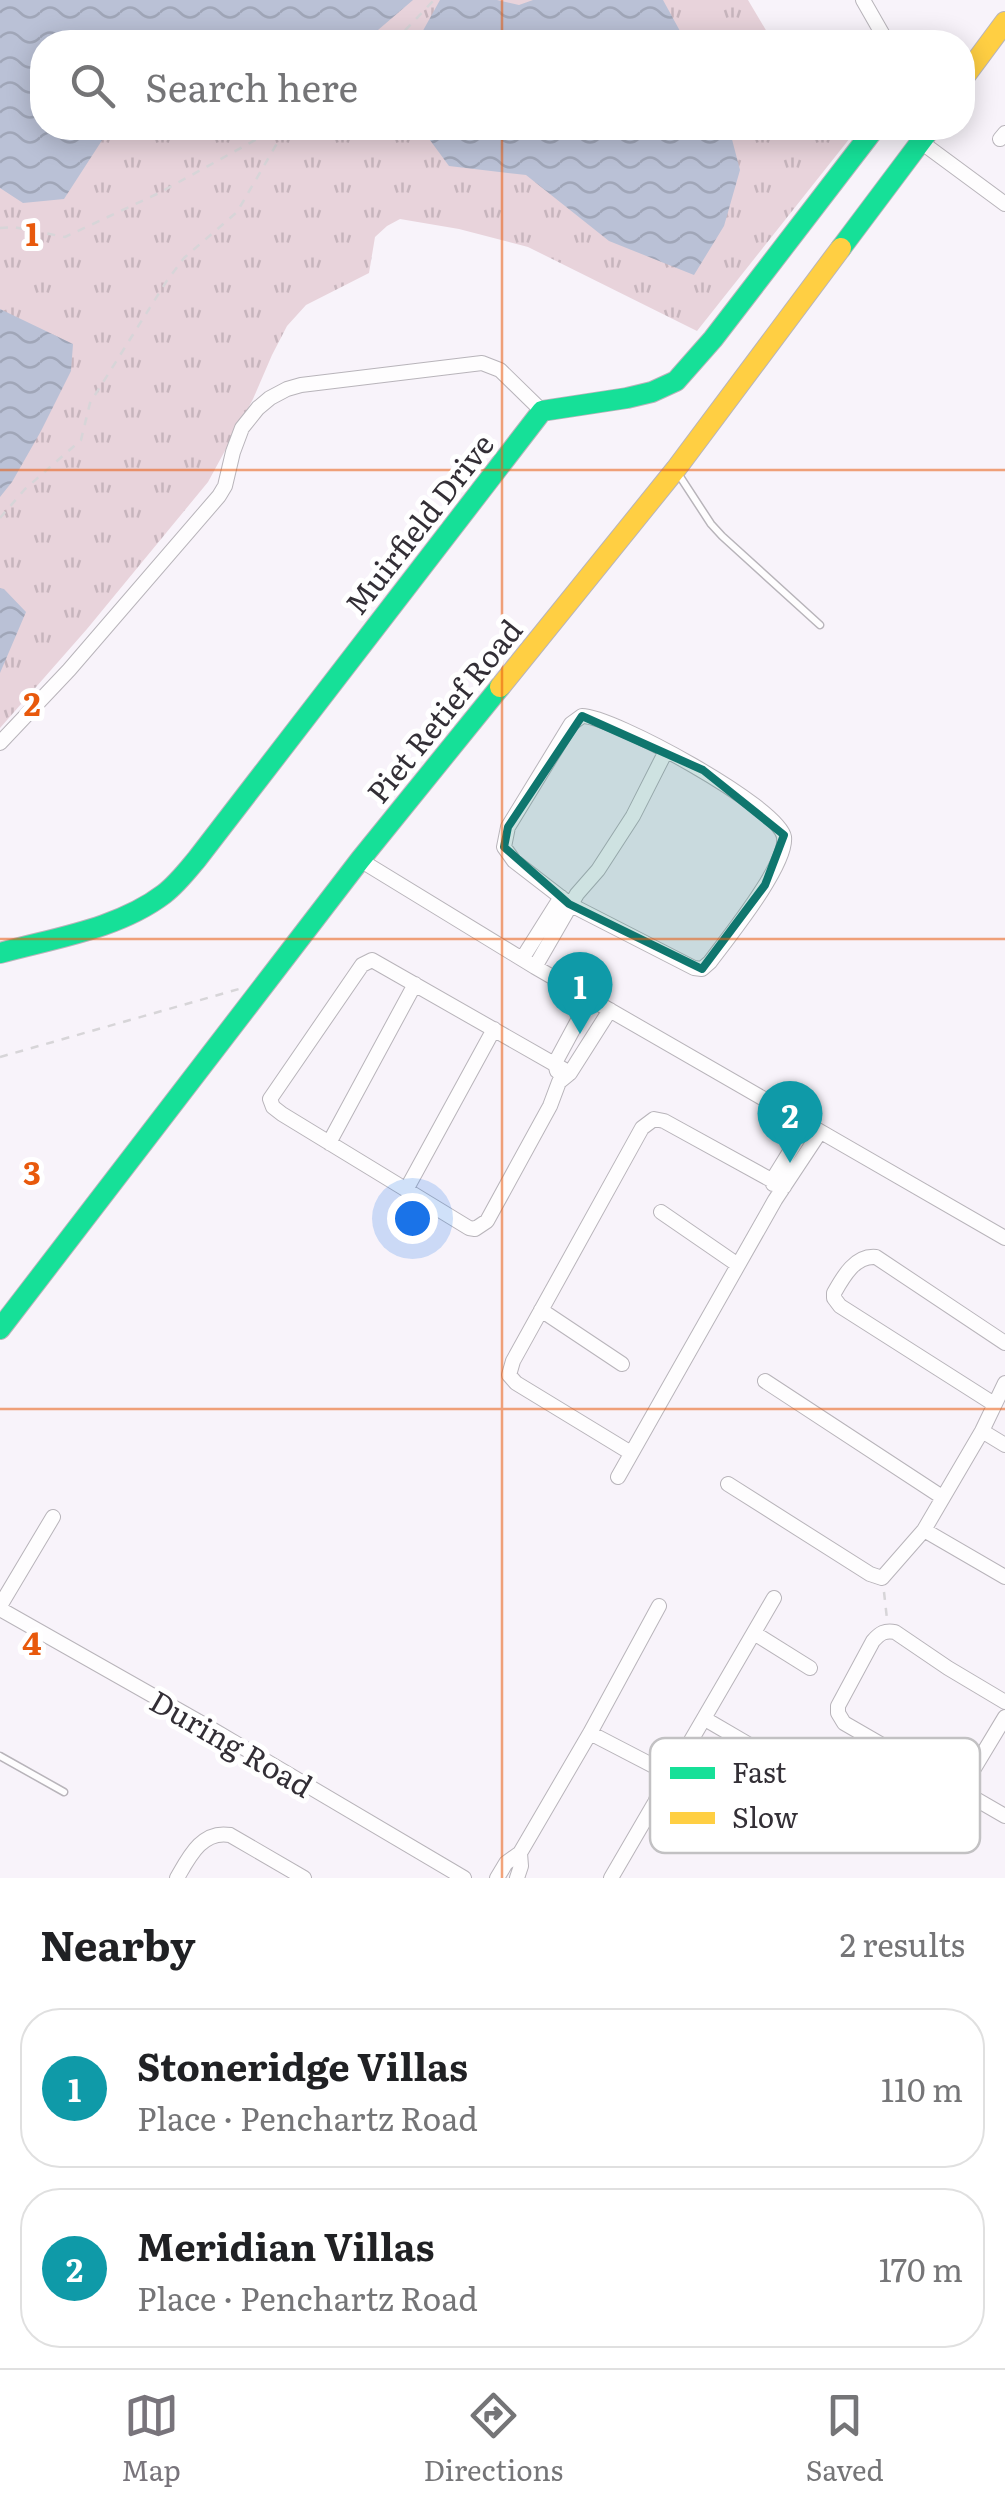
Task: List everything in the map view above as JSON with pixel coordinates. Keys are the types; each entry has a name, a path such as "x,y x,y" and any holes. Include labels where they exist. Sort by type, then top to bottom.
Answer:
{"street":[{"path":"871,4 881,30"},
{"path":"975,65 1002,34"},
{"path":"0,743 69,670 218,496 242,428 270,398 301,385 482,363 500,370 542,411 664,388 688,369 866,140"},
{"name":"Piet Retief Road","path":"0,1329 360,860 676,469 922,140"},
{"path":"932,140 1005,204"},
{"name":"Muirfield Drive","path":"0,954 117,919 147,905 175,884 542,411"},
{"path":"582,716 611,722 735,791 780,828 784,841 765,885 706,967 698,969 570,899 514,861 504,847 508,827 571,724 582,716"},
{"path":"528,963 570,899 598,870 633,816 666,751"},
{"path":"360,860 528,963 1005,1238"},
{"path":"565,1077 555,1063 372,960 365,962 272,1094 270,1103 329,1143 475,1229 484,1225 565,1077 610,1010"},
{"path":"329,1143 415,984"},
{"path":"555,1063 590,998"},
{"path":"406,1190 494,1029"},
{"path":"631,1453 512,1380 509,1375 513,1360 648,1122 664,1121 777,1189"},
{"path":"618,1477 814,1128"},
{"path":"661,1212 738,1264"},
{"path":"994,1404 840,1306 834,1294 856,1262 876,1257 1005,1343"},
{"path":"541,1310 622,1364"},
{"path":"766,1381 942,1498"},
{"path":"728,1484 882,1578 924,1530 982,1431 1005,1383"},
{"path":"982,1431 1005,1445"},
{"path":"0,1607 53,1517"},
{"path":"924,1530 1005,1577"},
{"path":"693,1738 774,1598"},
{"path":"497,1878 520,1853 659,1606"},
{"name":"During Road","path":"0,1607 464,1878"},
{"path":"870,1738 844,1723 838,1706 873,1641 888,1630 1005,1702"},
{"path":"754,1633 810,1668"},
{"path":"980,1758 1005,1717"},
{"path":"705,1719 738,1738"},
{"path":"590,1733 650,1764"},
{"path":"980,1801 1005,1816"},
{"path":"611,1878 650,1810"},
{"path":"177,1878 196,1847 220,1834 230,1835 304,1878"},
{"path":"517,1878 522,1866 520,1853"}],"lane":[{"path":"676,469 722,536 820,625"},
{"path":"0,1756 64,1792"}],"path":[{"path":"405,30 434,0"},
{"path":"0,228 65,238 159,193 254,140"},
{"path":"0,518 25,489 81,440 90,403 166,282 184,258 237,212 279,140"},
{"path":"0,1057 267,981"},
{"path":"882,1578 888,1630"}],"highlighted area":[{"path":"582,716 703,770 784,835 765,885 702,969 569,904 504,847 508,827"}],"green space":[{"path":"0,0 748,0 766,30 30,30 30,140 848,140 697,331 528,247 400,219 387,226 375,237 369,273 306,305 287,326 208,482 0,728"}],"water":[{"path":"0,0 413,0 378,30 30,30 30,140 102,140 64,199 23,203 0,188"},
{"path":"440,0 497,0 519,5 533,0 663,0 679,30 423,30"},
{"path":"430,140 732,140 740,170 724,226 694,275 609,241 526,175 449,166"},
{"path":"0,309 73,344 71,371 41,431 0,497"},
{"path":"0,588 26,612 0,673"}],"traffic: fast":[{"path":"0,953 127,916 173,886 542,411 627,398 676,381 713,339 866,140"},
{"path":"841,248 922,140"},
{"path":"0,1329 360,860 500,687"}],"traffic: slow":[{"path":"975,62 1005,22"},
{"path":"500,687 676,469 841,248"}],"place":[{"name":"Stoneridge Villas","path":"580,1034"},
{"name":"Meridian Villas","path":"790,1163"}]}
